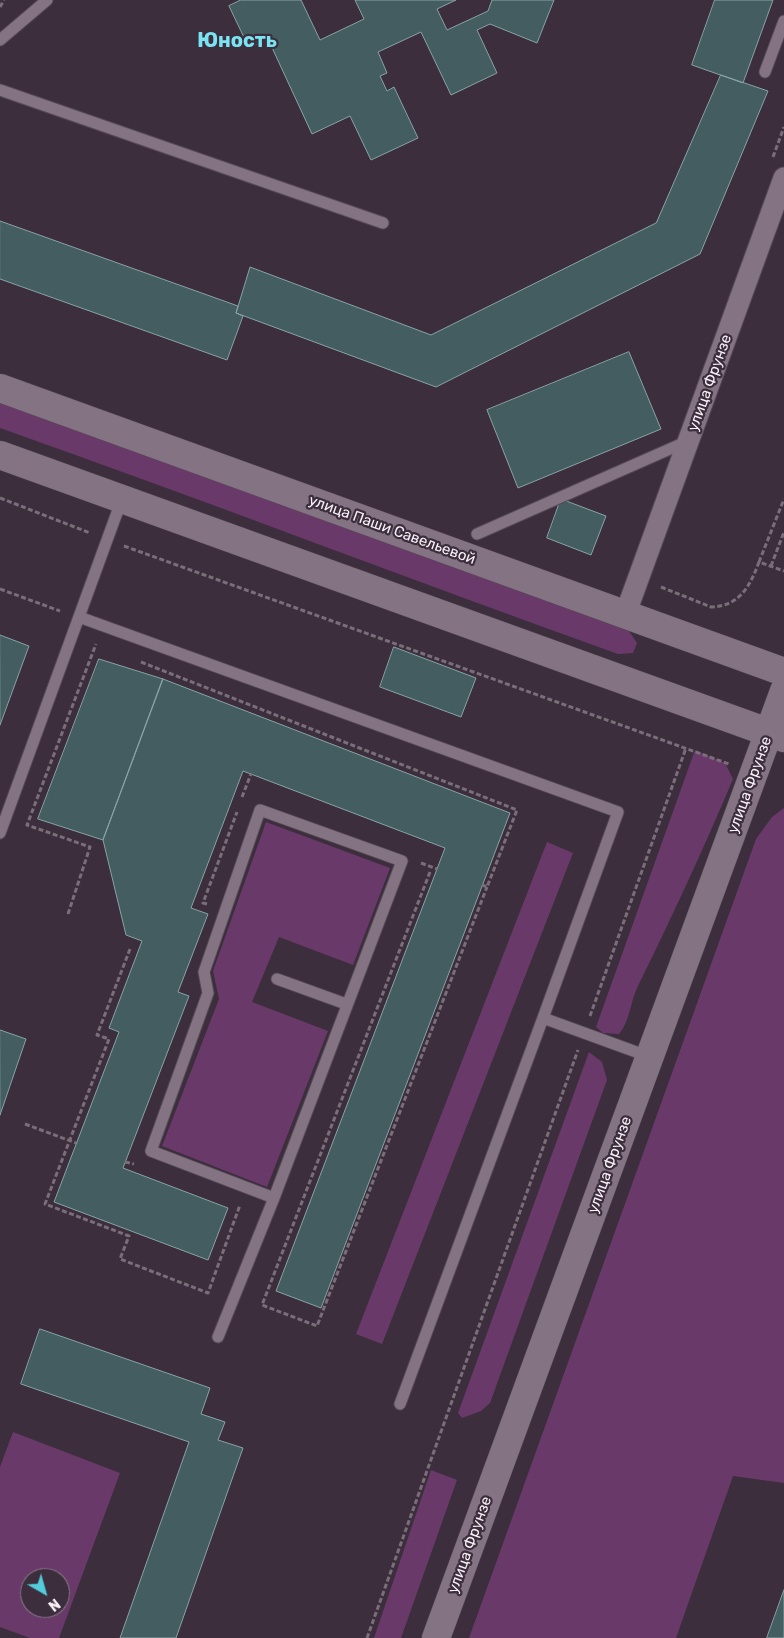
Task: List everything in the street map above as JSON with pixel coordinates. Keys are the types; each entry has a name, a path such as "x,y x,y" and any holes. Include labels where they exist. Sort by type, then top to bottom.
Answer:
{"main road":[{"name":"улица Паши Савельевой","path":"0,388 629,604 784,672"},
{"path":"0,455 777,735"},
{"name":"улица Фрунзе","path":"436,1638 755,773 777,735 784,691"}],"street":[{"name":"улица Фрунзе","path":"629,604 784,178"}],"lane":[{"path":"0,40 47,0"},
{"path":"766,72 781,38 784,21"},
{"path":"0,90 383,223"},
{"path":"477,534 688,441"},
{"path":"0,833 122,499"},
{"path":"79,617 618,812 400,1404"},
{"path":"218,1337 274,1198 346,1004 402,861 260,810 204,972 208,994 151,1151 274,1198"},
{"path":"277,979 346,1004"},
{"path":"543,1018 650,1057"}],"path":[{"path":"0,7 4,0"},
{"path":"0,498 107,540 755,773"},
{"path":"629,604 650,582 711,607 720,607 736,598 750,586 784,499"},
{"path":"771,566 784,532"},
{"path":"759,562 784,571"},
{"path":"0,589 79,617"},
{"path":"68,914 90,847 27,825 95,643 104,647"},
{"path":"139,661 517,810 317,1326 262,1305 430,872"},
{"path":"367,1638 686,748"},
{"path":"209,905 203,903 251,774"},
{"path":"242,797 252,800"},
{"path":"418,862 437,869"},
{"path":"482,885 487,887"},
{"path":"130,949 97,1035 109,1039 45,1204 129,1236 120,1259 208,1293 241,1203 232,1200"},
{"path":"25,1124 76,1143"},
{"path":"134,1164 137,1155"},
{"path":"125,1162 143,1167"}],"shaded area":[{"path":"0,401 629,631 637,643 633,653 618,654 0,428"},
{"path":"695,750 725,763 733,779 637,988 623,1029 619,1034 603,1033 596,1027"},
{"path":"784,808 784,1483 733,1476 676,1638 469,1638 756,839 772,817"},
{"path":"266,822 390,868 353,965 279,937 252,1002 328,1031 267,1187 162,1146 219,999 213,971"},
{"path":"547,842 573,853 382,1344 356,1334"},
{"path":"589,1052 602,1062 607,1080 490,1403 481,1411 462,1418 458,1413"},
{"path":"13,1432 120,1473 70,1608 70,1568 20,1568 20,1618 66,1618 59,1638 30,1638 0,1627 0,1467"},
{"path":"431,1470 457,1480 401,1638 374,1638"}],"building":[{"path":"241,0 301,0 320,40 364,19 355,0 456,0 437,9 447,30 488,11 492,0 554,0 537,43 490,24 477,30 497,73 451,95 421,32 378,52 387,73 380,76 387,91 394,87 418,138 371,160 350,116 312,134 268,39 249,48 229,6"},
{"path":"715,0 773,0 743,83 692,65"},
{"path":"721,75 768,91 700,254 436,387 236,313 250,267 431,335 656,223"},
{"path":"0,221 238,306 236,313 243,316 227,360 0,279"},
{"path":"629,352 661,429 518,488 487,410"},
{"path":"561,499 606,516 591,555 547,538"},
{"path":"0,635 29,646 0,725"},
{"path":"394,647 476,678 461,717 380,687"},
{"path":"99,659 163,679 103,840 38,819"},
{"path":"163,679 510,813 321,1308 276,1291 445,848 243,771 191,908 208,914 178,992 189,996 123,1168 228,1208 208,1260 54,1202 119,1032 109,1028 142,941 126,935 103,840"},
{"path":"0,1030 26,1039 0,1115"},
{"path":"40,1329 210,1388 201,1414 225,1422 218,1440 243,1448 176,1638 120,1638 189,1442 21,1384"},
{"path":"784,1590 784,1638 767,1638"}],"district":[{"name":"Юность","path":"237,41"}]}
